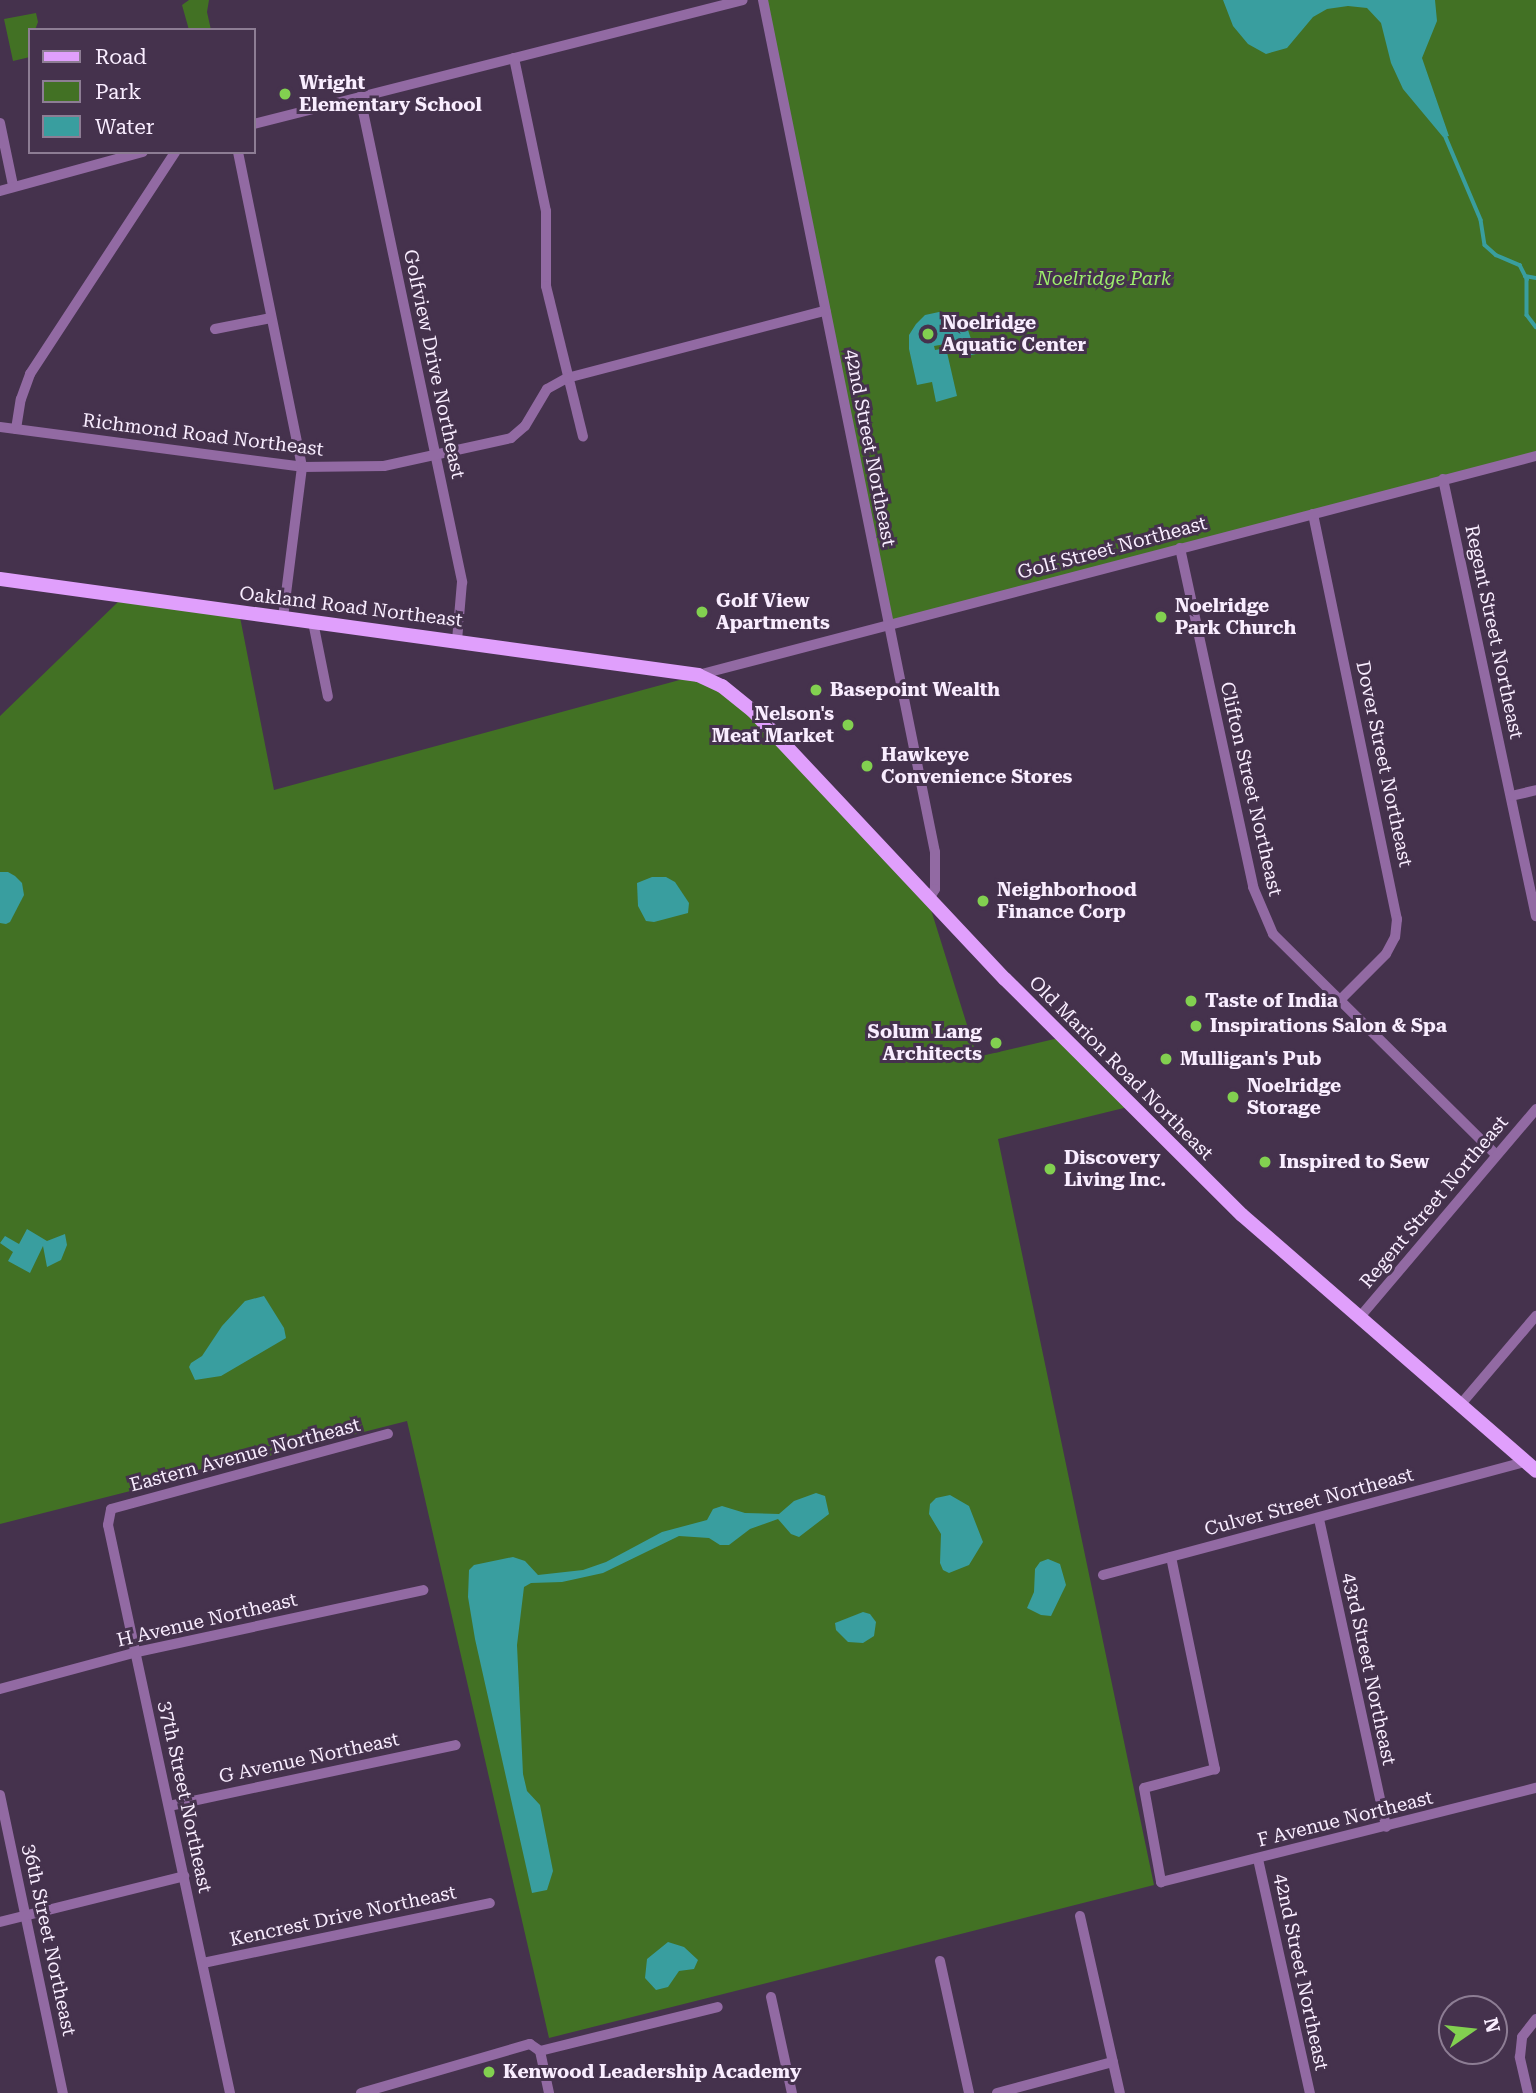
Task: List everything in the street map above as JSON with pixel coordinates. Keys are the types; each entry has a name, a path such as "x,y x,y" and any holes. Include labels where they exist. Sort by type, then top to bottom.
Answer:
{"main road":[{"name":"Oakland Road Northeast","path":"0,579 698,675"},
{"name":"Old Marion Road Northeast","path":"698,675 722,686 753,711 928,900 1242,1215 1530,1467"}],"street":[{"path":"256,123 743,0"},
{"name":"42nd Street Northeast","path":"763,0 937,869 935,889 928,900"},
{"path":"514,58 546,211 546,286 583,437"},
{"name":"Golfview Drive Northeast","path":"360,97 462,582 457,640"},
{"path":"0,123 13,185"},
{"path":"0,191 13,185 135,154"},
{"path":"16,429 21,399 30,374 174,154"},
{"path":"238,154 302,467 283,618"},
{"name":"Richmond Road Northeast","path":"0,427 302,467 384,466 511,438 525,426 547,389 568,378 825,311"},
{"path":"215,329 271,318"},
{"name":"Golf Street Northeast","path":"698,675 1536,456"},
{"name":"Regent Street Northeast","path":"1443,479 1536,916"},
{"name":"Dover Street Northeast","path":"1313,514 1397,919 1395,937 1386,954 1339,1001"},
{"name":"Clifton Street Northeast","path":"1180,548 1253,887 1273,934 1496,1155"},
{"path":"313,622 328,697"},
{"path":"1511,796 1536,790"},
{"name":"Regent Street Northeast","path":"1359,1318 1536,1109"},
{"path":"1461,1404 1536,1316"},
{"name":"Eastern Avenue Northeast","path":"111,1509 388,1434"},
{"name":"Culver Street Northeast","path":"1103,1575 1530,1467"},
{"name":"37th Street Northeast","path":"111,1509 108,1525 230,2093"},
{"name":"43rd Street Northeast","path":"1319,1519 1386,1827"},
{"name":"F Avenue Northeast","path":"1171,1557 1216,1769 1144,1788 1161,1882 1536,1788"},
{"name":"H Avenue Northeast","path":"0,1689 137,1653 423,1590"},
{"name":"G Avenue Northeast","path":"169,1806 456,1745"},
{"name":"36th Street Northeast","path":"0,1794 63,2093"},
{"name":"42nd Street Northeast","path":"1258,1859 1310,2093"},
{"path":"0,1922 184,1876"},
{"name":"Kencrest Drive Northeast","path":"204,1963 490,1903"},
{"path":"1080,1916 1120,2093"},
{"path":"940,1961 969,2093"},
{"path":"771,1997 792,2093"},
{"path":"540,2051 718,2007"},
{"path":"1528,2093 1520,2057 1522,2037 1536,2019"},
{"path":"361,2093 530,2044 540,2051 549,2093"},
{"path":"997,2093 1113,2062"}],"green space":[{"path":"189,0 209,0 207,12 211,28 188,28 182,5"},
{"name":"Noelridge Park","path":"763,0 1536,0 1536,456 888,625"},
{"path":"36,13 38,22 36,28 28,28 28,57 13,61 4,19"},
{"path":"118,602 239,612 274,790 698,675 722,686 928,900 977,1057 1063,1037 1132,1106 998,1139 1154,1885 549,2038 407,1421 0,1524 0,716"}],"water":[{"path":"1223,0 1435,0 1437,21 1422,58 1449,136 1443,137 1403,89 1391,63 1381,23 1367,8 1348,6 1327,9 1313,17 1287,48 1266,54 1248,44 1233,26"},
{"path":"939,312 953,314 965,321 976,354 961,357 957,342 934,346 935,350 946,348 957,396 936,402 932,382 917,385 909,349 909,335 925,315"},
{"path":"0,872 15,876 22,883 24,895 10,922 6,924 0,923"},
{"path":"652,877 666,877 675,882 689,903 688,913 654,922 646,921 638,906 637,883"},
{"path":"27,1229 47,1241 65,1234 67,1245 61,1260 47,1267 43,1246 30,1273 8,1261 13,1252 0,1243 5,1236 19,1244"},
{"path":"264,1296 284,1328 286,1338 221,1376 195,1380 189,1367 191,1363 202,1356 222,1326 245,1301"},
{"path":"816,1493 825,1496 829,1514 799,1537 791,1534 778,1519 750,1529 729,1545 720,1545 709,1538 679,1536 603,1573 562,1582 531,1583 524,1587 517,1645 523,1774 527,1791 540,1805 553,1871 547,1890 532,1893 475,1639 468,1597 469,1570 474,1565 513,1557 525,1561 538,1575 583,1570 606,1562 662,1532 707,1520 713,1509 722,1506 745,1513 779,1514 794,1501"},
{"path":"950,1495 969,1506 983,1542 969,1565 949,1573 943,1570 940,1563 941,1534 929,1514 930,1504 936,1498"},
{"path":"1048,1559 1060,1564 1066,1585 1051,1616 1041,1615 1027,1608 1034,1592 1035,1569 1040,1562"},
{"path":"863,1612 870,1614 876,1622 874,1636 863,1643 848,1642 836,1630 835,1623"},
{"path":"668,1942 684,1947 698,1960 694,1969 679,1971 668,1987 656,1990 645,1978 647,1959"}],"waterway":[{"path":"1445,135 1481,220 1485,245 1496,255 1520,265 1527,279 1527,315 1536,327"},
{"path":"1525,276 1536,278"}],"place":[{"name":"Wright Elementary School","path":"285,94"},
{"name":"Noelridge Aquatic Center","path":"928,334"},
{"name":"Golf View Apartments","path":"702,612"},
{"name":"Noelridge Park Church","path":"1161,617"},
{"name":"Basepoint Wealth","path":"816,690"},
{"name":"Nelson's Meat Market","path":"848,725"},
{"name":"Hawkeye Convenience Stores","path":"867,766"},
{"name":"Neighborhood Finance Corp","path":"983,901"},
{"name":"Taste of India","path":"1191,1001"},
{"name":"Inspirations Salon & Spa","path":"1196,1026"},
{"name":"Solum Lang Architects","path":"996,1043"},
{"name":"Mulligan's Pub","path":"1166,1059"},
{"name":"Noelridge Storage","path":"1233,1097"},
{"name":"Inspired to Sew","path":"1265,1162"},
{"name":"Discovery Living Inc.","path":"1050,1169"},
{"name":"Kenwood Leadership Academy","path":"489,2072"}]}
